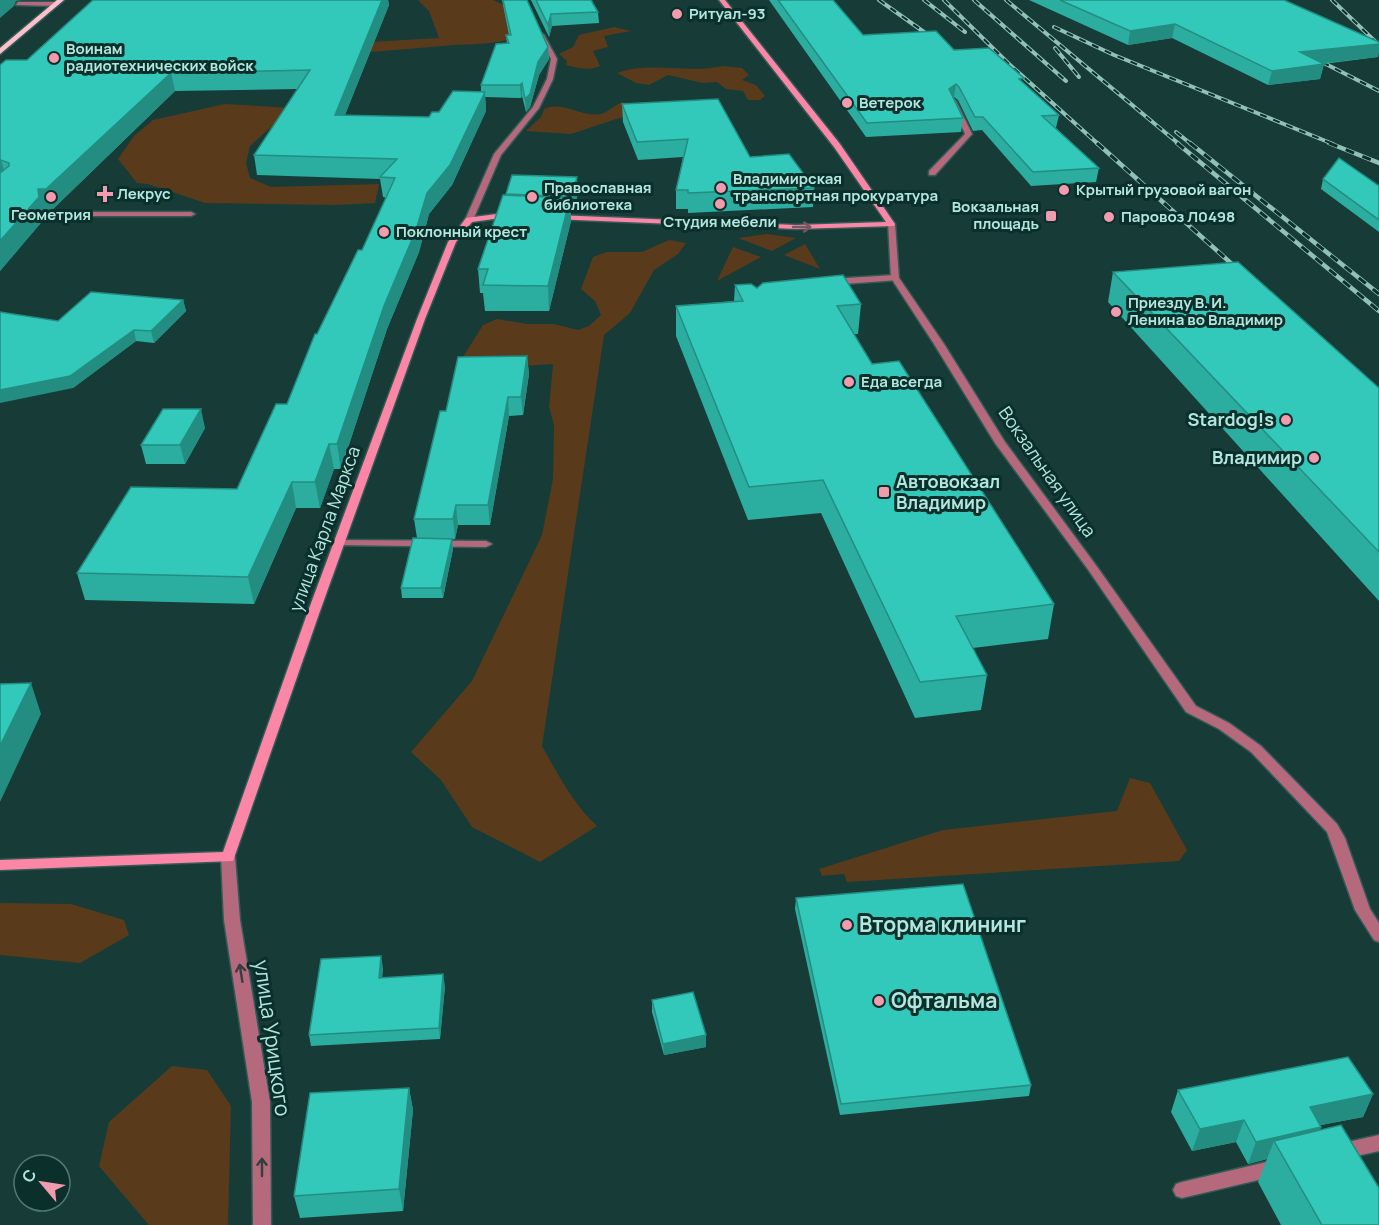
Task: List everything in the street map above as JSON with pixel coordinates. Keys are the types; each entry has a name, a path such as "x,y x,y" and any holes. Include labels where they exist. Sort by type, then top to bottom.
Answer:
{"main road":[{"path":"722,0 837,146 891,224"},
{"path":"0,52 58,2"},
{"path":"469,220 503,214 526,215"},
{"path":"550,216 796,227 891,224"},
{"name":"улица Карла Маркса","path":"228,857 339,543 443,264 452,242 469,220"},
{"path":"0,865 228,857"}],"street":[{"path":"18,4 58,2"},
{"path":"469,220 498,154 536,108 550,79 554,59 538,28"},
{"path":"932,173 969,134 962,114 953,101"},
{"path":"48,214 191,214"},
{"name":"Вокзальная улица","path":"891,224 895,278 1000,442 1091,566 1191,709 1224,726 1256,749 1332,828 1338,838 1363,910 1379,936"},
{"path":"815,283 895,278"},
{"path":"339,543 486,544"},
{"name":"улица Урицкого","path":"228,857 232,920 261,1102 262,1225"},
{"path":"1321,1156 1379,1143"},
{"path":"1182,1190 1298,1162"}],"shaded area":[{"path":"418,0 493,0 510,8 523,34 503,41 483,44 317,55 337,44 439,38 429,11"},
{"path":"614,27 631,31 604,36 608,47 593,51 600,66 596,68 587,69 566,65 567,61 559,54 573,47 579,35"},
{"path":"723,66 742,68 749,75 742,80 756,85 765,96 760,100 748,100 743,91 726,89 717,82 703,83 668,75 649,85 636,83 617,73 643,68 696,69"},
{"path":"622,102 649,108 650,111 616,119 571,134 526,131 541,117 544,109 558,107 594,115 601,114"},
{"path":"225,104 292,108 250,146 246,163 250,178 271,187 379,184 375,203 337,205 205,203 148,184 137,183 118,159 134,136 153,120"},
{"path":"767,234 796,238 772,251 738,238"},
{"path":"669,240 686,243 678,254 654,270 630,313 604,335 542,746 573,798 597,826 540,862 472,827 441,780 411,752 472,681 542,535 553,479 554,425 549,407 553,364 493,368 461,360 483,325 497,319 527,324 554,324 578,330 589,326 601,315 595,301 581,289 593,257 607,252 642,252"},
{"path":"805,244 820,269 784,255"},
{"path":"733,247 761,257 717,281"},
{"path":"1130,778 1150,783 1187,850 1179,861 847,882 844,874 822,876 819,869 943,830 1117,811"},
{"path":"0,903 71,904 124,920 129,935 80,963 0,955"},
{"path":"172,1066 207,1070 231,1106 228,1225 149,1225 99,1166 109,1122"}],"building":[{"path":"93,0 382,0 335,115 429,117 432,112 439,112 453,91 485,92 450,165 427,193 416,230 384,306 337,444 329,444 315,482 292,482 248,577 77,573 131,487 237,489 276,404 287,404 315,334 358,250 362,250 395,178 380,177 397,159 254,155 310,70 171,73 46,189 38,189 39,197 0,241 0,173 9,166 9,163 0,161 0,65 6,60 27,60"},
{"path":"503,0 527,0 548,47 538,62 530,94 525,99 522,83 520,85 481,85 496,44 509,43 506,35 511,35"},
{"path":"536,0 591,0 598,12 551,14 548,25"},
{"path":"778,0 833,0 863,35 936,31 954,50 989,48 1024,78 1019,79 1059,115 1042,116 1099,168 1033,172 983,117 975,117 956,84 949,89 963,118 867,123"},
{"path":"1060,0 1284,0 1379,42 1379,44 1300,52 1324,64 1272,71 1175,24 1130,31"},
{"path":"718,99 750,157 789,154 814,188 688,193 688,190 676,190 688,139 637,142 622,104"},
{"path":"1339,158 1379,186 1379,220 1323,179"},
{"path":"512,175 577,177 572,197 506,194"},
{"path":"503,195 570,198 548,286 483,285 488,269 478,269"},
{"name":"Владимир","path":"1238,262 1379,388 1379,552 1113,272"},
{"name":"Автовокзал Владимир","path":"843,275 861,304 837,306 872,364 899,361 1054,604 956,616 987,675 920,682 823,480 749,487 676,306 743,301 735,285 751,284 757,288 763,283"},
{"path":"91,292 183,300 151,331 134,330 70,376 0,390 0,312 58,321"},
{"path":"527,356 521,397 508,397 488,505 456,505 453,519 414,519 440,411 446,411 458,357"},
{"path":"163,409 201,409 180,445 141,445"},
{"path":"413,538 452,539 441,588 401,588"},
{"path":"31,683 0,746 0,684"},
{"path":"963,884 1031,1085 841,1104 796,898"},
{"path":"381,956 379,978 443,974 439,1028 309,1035 321,959"},
{"path":"693,992 706,1035 663,1044 652,1000"},
{"path":"1348,1057 1373,1094 1310,1107 1321,1127 1256,1142 1244,1120 1200,1129 1178,1090"},
{"path":"409,1088 399,1189 294,1196 310,1093"},
{"path":"1341,1125 1379,1188 1379,1225 1322,1225 1274,1141"}],"railway":[{"path":"879,0 924,32"},
{"path":"924,0 965,32"},
{"path":"944,0 1009,64 1098,144"},
{"path":"974,0 1066,81"},
{"path":"1006,0 1179,144"},
{"path":"1332,0 1379,45"},
{"path":"1054,27 1114,55 1333,144"},
{"path":"1055,48 1079,77"},
{"path":"1310,56 1379,91"},
{"path":"1176,132 1191,144"},
{"path":"1097,143 1243,274"},
{"path":"1177,143 1379,311"},
{"path":"1190,143 1379,294"},
{"path":"1329,143 1379,163"}],"place":[{"name":"Ритуал-93","path":"677,14"},
{"name":"Воинам радиотехнических войск","path":"54,58"},
{"name":"Ветерок","path":"847,103"},
{"name":"Владимирская транспортная прокуратура","path":"721,188"},
{"name":"Крытый грузовой вагон","path":"1064,190"},
{"name":"Лекрус","path":"105,194"},
{"name":"Геометрия","path":"51,197"},
{"name":"Православная библиотека","path":"532,197"},
{"name":"Студия мебели","path":"720,204"},
{"name":"Вокзальная площадь","path":"1051,216"},
{"name":"Паровоз Л0498","path":"1109,217"},
{"name":"Поклонный крест","path":"384,232"},
{"name":"Приезду В. И. Ленина во Владимир","path":"1116,312"},
{"name":"Еда всегда","path":"849,382"},
{"name":"Stardog!s","path":"1286,420"},
{"name":"Владимир","path":"1314,458"},
{"name":"Автовокзал Владимир","path":"884,492"},
{"name":"Вторма клининг","path":"847,925"},
{"name":"Офтальма","path":"879,1001"}]}
